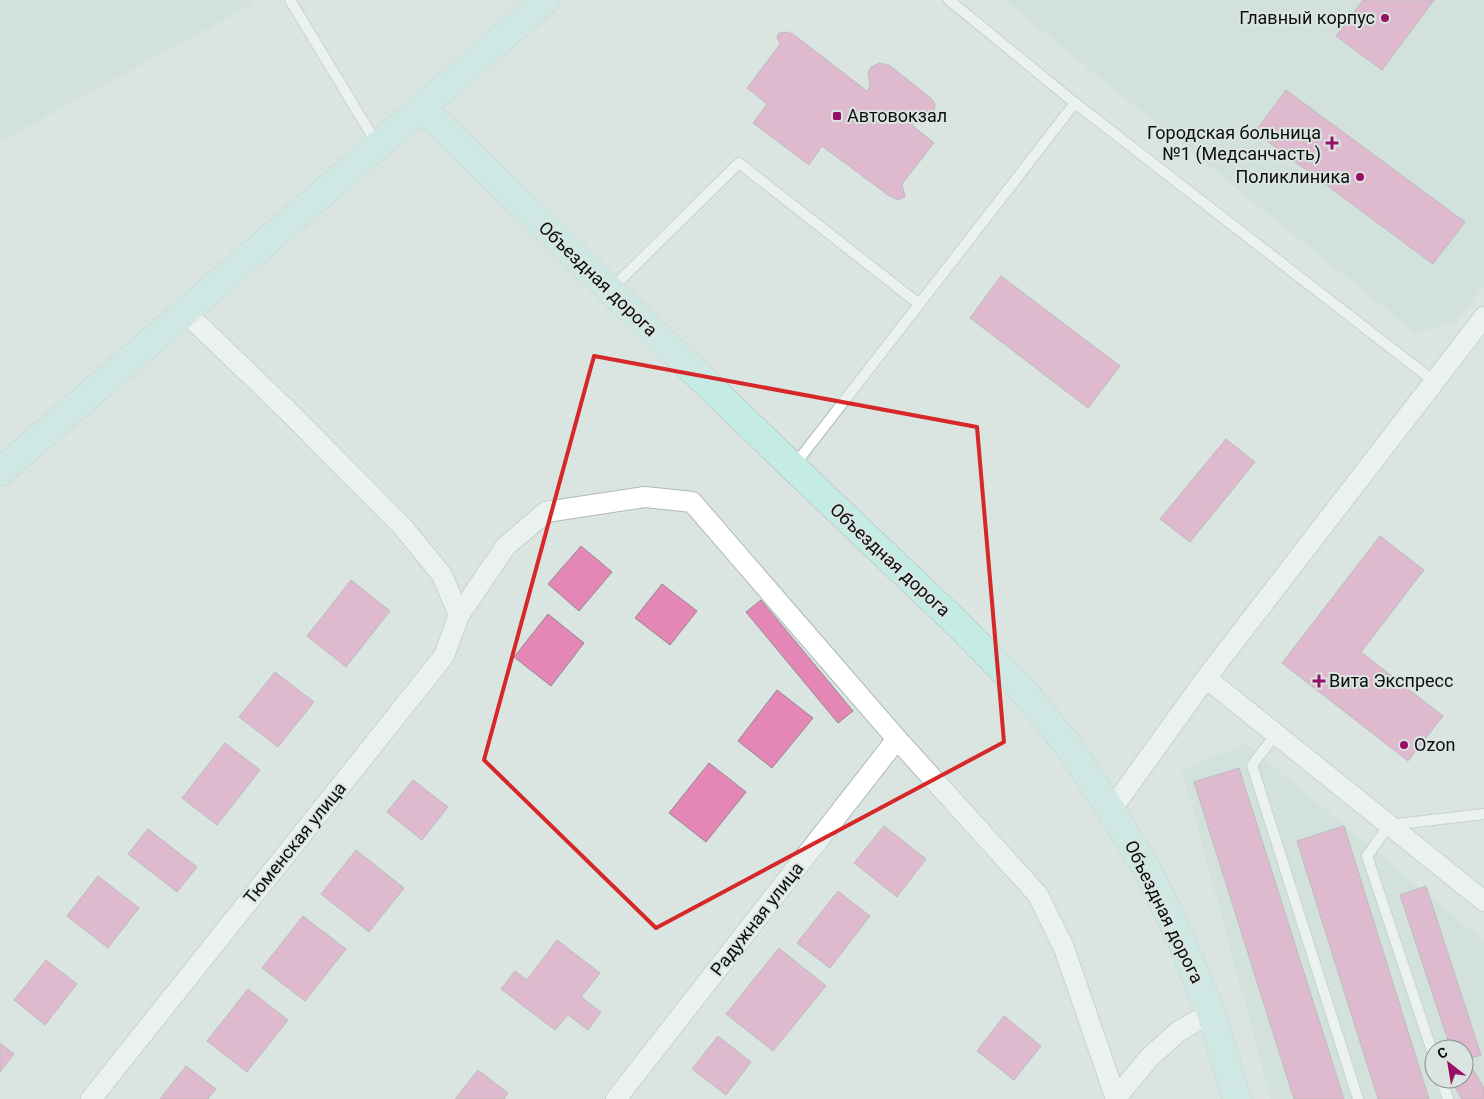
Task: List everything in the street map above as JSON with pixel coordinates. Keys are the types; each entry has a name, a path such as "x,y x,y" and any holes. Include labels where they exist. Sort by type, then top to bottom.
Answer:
{"main road":[{"path":"0,472 546,0"},
{"name":"Объездная дорога","path":"421,108 792,468 960,626 1026,694 1070,748 1111,810 1157,890 1181,940 1211,1013 1237,1099"}],"street":[{"path":"185,312 287,410 402,526 442,575 459,616"},
{"path":"1111,810 1206,678 1484,317"},
{"name":"Тюменская улица","path":"91,1099 444,656 459,616 506,546 546,512 645,497 692,502 897,739 1038,895 1064,948 1116,1098"},
{"path":"1206,678 1484,901"},
{"name":"Радужная улица","path":"616,1099 897,739"},
{"path":"1116,1098 1149,1058 1161,1047 1179,1031 1211,1013"}],"lane":[{"path":"290,0 378,145"},
{"path":"948,0 1075,103 1435,382"},
{"path":"792,468 1075,103"},
{"path":"610,290 739,163 919,304"},
{"path":"1276,734 1252,765 1358,1099"},
{"path":"1428,1039 1367,856 1390,825 1484,814"}],"highlighted area":[{"path":"594,356 977,427 1004,742 656,928 484,760"}],"shaded area":[{"path":"0,0 249,0 252,4 0,142"},
{"name":"Городская больница №1 (Медсанчасть)","path":"1004,0 1484,0 1484,286 1456,322 1415,333"},
{"path":"1246,744 1484,941 1484,1099 1271,1099 1182,770"}],"building":[{"name":"Главный корпус","path":"1363,0 1434,0 1382,70 1336,36"},
{"name":"Автовокзал","path":"787,32 793,34 867,91 870,87 868,73 871,67 879,63 889,65 932,99 935,104 934,113 926,118 912,117 912,125 934,143 902,184 905,197 898,200 888,195 822,146 809,165 753,123 767,104 747,88 780,44 777,37 779,33"},
{"name":"Поликлиника","path":"1286,90 1465,222 1433,264 1255,132"},
{"path":"1001,276 1120,366 1088,408 970,318"},
{"path":"1226,439 1255,462 1190,542 1160,519"},
{"path":"1380,536 1424,570 1361,652 1443,716 1408,761 1282,663"},
{"path":"581,546 612,572 579,611 548,584"},
{"path":"351,580 390,611 346,667 307,636"},
{"path":"662,584 697,611 670,645 635,618"},
{"path":"761,600 853,711 838,723 746,612"},
{"path":"548,614 584,643 551,686 514,657"},
{"path":"275,672 314,702 278,747 239,717"},
{"path":"777,690 813,718 772,768 738,741"},
{"path":"225,743 260,770 217,825 182,798"},
{"path":"709,763 746,792 706,842 669,813"},
{"path":"1239,768 1344,1099 1294,1099 1194,782"},
{"path":"413,780 448,807 422,840 387,812"},
{"path":"884,826 926,859 897,897 854,863"},
{"path":"1344,826 1424,1083 1424,1089 1426,1089 1429,1099 1378,1099 1297,841"},
{"path":"148,829 197,867 177,892 128,854"},
{"path":"356,850 404,888 369,932 321,894"},
{"path":"98,876 139,908 108,948 67,916"},
{"path":"1426,886 1481,1055 1474,1057 1474,1039 1448,1039 1400,895"},
{"path":"838,891 870,916 830,968 797,943"},
{"path":"303,916 346,949 305,1001 262,968"},
{"path":"557,940 600,973 581,997 601,1012 588,1030 568,1015 555,1030 501,989 515,971 527,980"},
{"path":"779,948 826,986 773,1051 726,1014"},
{"path":"46,960 77,984 45,1025 14,1000"},
{"path":"248,989 288,1020 247,1072 207,1041"},
{"path":"1004,1016 1041,1046 1014,1080 977,1051"},
{"path":"718,1036 751,1062 726,1095 692,1069"},
{"path":"0,1043 14,1054 0,1072"},
{"path":"186,1066 216,1089 208,1099 160,1099"},
{"path":"478,1070 508,1093 504,1099 455,1099"},
{"path":"1474,1071 1484,1088 1484,1099 1462,1099 1456,1089 1474,1089"}],"place":[{"name":"Главный корпус","path":"1385,18"},
{"name":"Автовокзал","path":"837,116"},
{"name":"Городская больница №1 (Медсанчасть)","path":"1332,143"},
{"name":"Поликлиника","path":"1360,177"},
{"name":"Вита Экспресс","path":"1319,681"},
{"name":"Ozon","path":"1404,745"}]}
